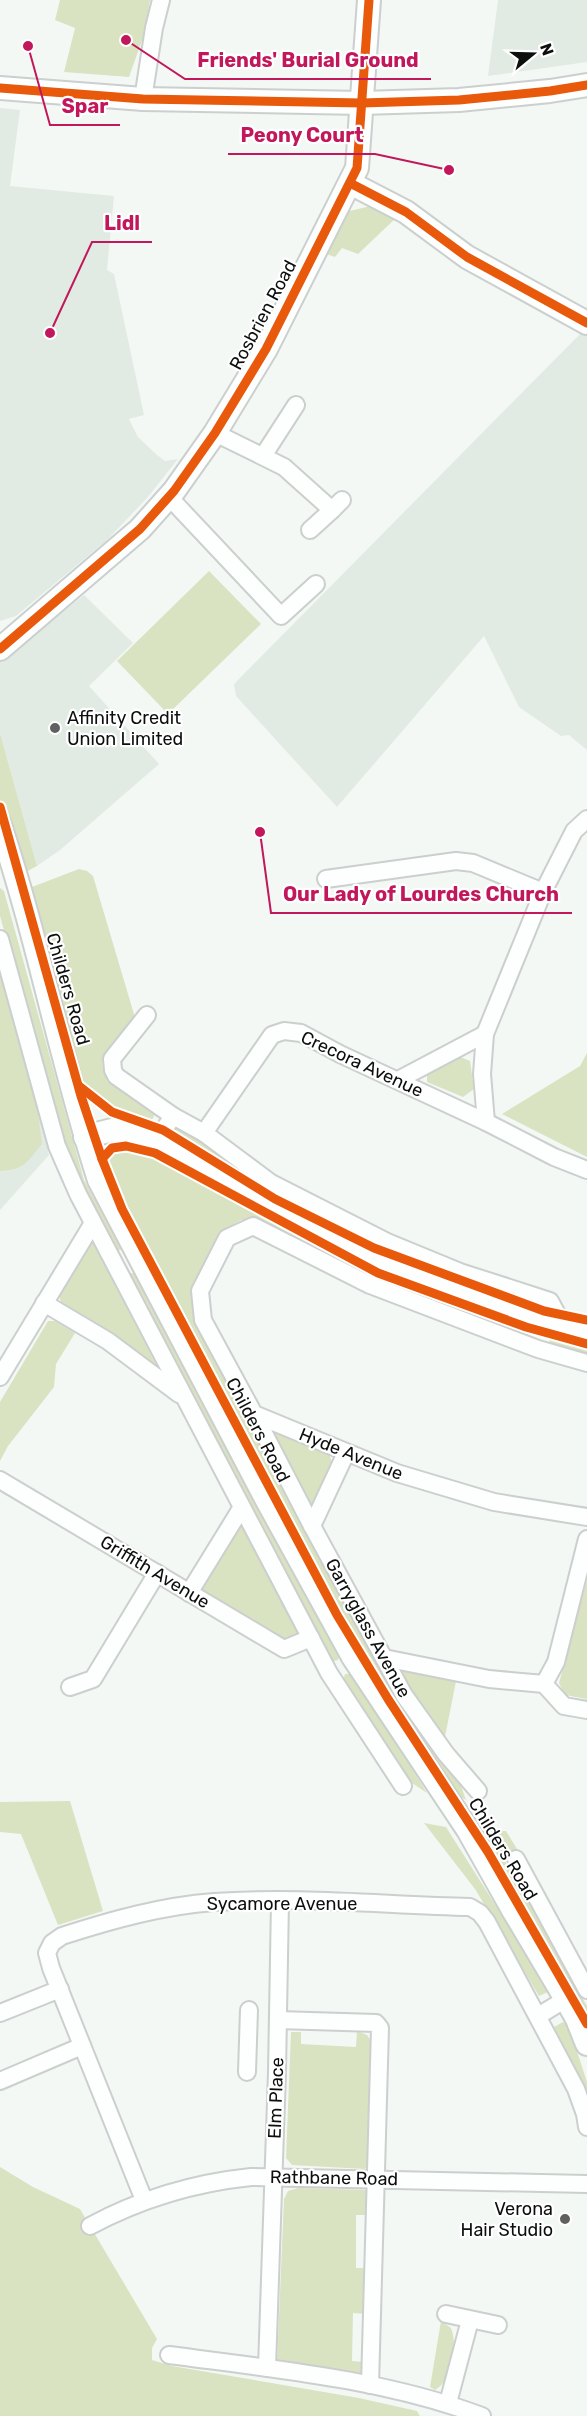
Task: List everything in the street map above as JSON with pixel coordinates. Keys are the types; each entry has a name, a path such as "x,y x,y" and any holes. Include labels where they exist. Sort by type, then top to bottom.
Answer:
{"main road":[{"name":"Rosbrien Road","path":"1,647 140,529 169,497 215,434 266,349 357,168 369,0"},
{"path":"0,88 143,99 362,103 459,100 587,85"},
{"path":"350,183 406,212 467,258 587,323"},
{"name":"Childers Road","path":"0,825 4,850 39,961 85,1137 99,1180 264,1495 353,1657 454,1807 566,1999 587,2044"},
{"path":"85,1137 112,1130 157,1140 202,1167 383,1252 554,1325 587,1333"}],"street":[{"path":"143,99 154,28 161,0"},
{"path":"263,456 296,405"},
{"path":"215,434 284,467 337,505 310,530"},
{"path":"169,497 281,616 316,584"},
{"path":"486,1122 482,1074 485,1034 543,892 574,831 587,819"},
{"path":"326,879 456,861 473,863 543,892"},
{"path":"0,939 57,1146 93,1223 328,1673 403,1786"},
{"path":"147,1015 111,1059 112,1070 116,1076 209,1138 271,1183 383,1252 370,1285"},
{"name":"Crecora Avenue","path":"202,1167 209,1138 272,1035 284,1031 301,1033 554,1157 587,1170"},
{"path":"398,1080 485,1034"},
{"path":"157,1140 173,1116"},
{"path":"0,1377 93,1223"},
{"path":"254,1414 203,1320 200,1291 227,1238 253,1226 370,1285 538,1349 587,1363"},
{"path":"116,1267 138,1255"},
{"path":"44,1303 108,1341 185,1398"},
{"path":"538,1349 554,1325"},
{"name":"Hyde Avenue","path":"254,1414 398,1473 494,1502 587,1517"},
{"name":"Garryglass Avenue","path":"254,1414 404,1695 446,1754 478,1791"},
{"path":"312,1526 346,1453"},
{"name":"Griffith Avenue","path":"0,1480 284,1649 311,1638"},
{"path":"189,1593 242,1507"},
{"path":"544,1684 556,1662 587,1539"},
{"path":"70,1687 93,1679 156,1573"},
{"path":"328,1673 353,1657"},
{"path":"384,1658 489,1678 544,1684 564,1706 587,1710"},
{"path":"516,1859 587,1990"},
{"name":"Sycamore Avenue","path":"144,2200 47,1953 52,1943 62,1936 125,1916 156,1910 213,1902 280,1901 475,1909 487,1922 576,2089 587,2127"},
{"name":"Elm Place","path":"267,2368 278,2044 280,1901"},
{"path":"0,2013 60,1989"},
{"path":"538,2016 566,1999"},
{"path":"247,2072 249,2010"},
{"path":"278,2020 376,2023 380,2028 370,2385"},
{"path":"248,2043 278,2044"},
{"path":"0,2081 82,2046"},
{"name":"Rathbane Road","path":"90,2226 144,2200 198,2184 274,2176 587,2184"},
{"path":"446,2314 498,2325"},
{"path":"448,2403 470,2320"},
{"path":"169,2355 370,2385 448,2403 482,2416"}],"shaded area":[{"path":"498,0 587,0 587,62 488,76"},
{"path":"0,108 20,110 10,186 114,196 107,270 114,274 144,415 129,419 138,437 157,455 165,461 178,459 147,498 107,540 16,616 0,621"},
{"path":"584,330 587,331 587,750 569,735 561,736 519,707 484,636 337,807 236,696 234,684"},
{"path":"84,595 133,643 89,686 159,764 60,850 37,866 0,733 0,662"},
{"path":"0,969 49,1155 0,1210"}],"green space":[{"path":"60,0 150,0 144,35 129,77 64,72 75,28 55,20"},
{"path":"371,206 398,216 358,254 342,248 335,257 323,253 345,212"},
{"path":"209,571 261,624 168,714 117,661"},
{"path":"0,733 37,866 22,874 0,802"},
{"path":"79,869 93,876 136,1021 102,1063 107,1081 156,1112 150,1124 116,1119 86,1098 35,920 32,887"},
{"path":"0,888 4,891 84,1180 122,1249 114,1253 64,1149 0,916"},
{"path":"0,969 38,1112 42,1144 20,1167 0,1171"},
{"path":"587,1053 587,1157 502,1114 580,1066"},
{"path":"458,1056 470,1061 474,1089 463,1097 427,1082 427,1074"},
{"path":"173,1128 180,1128 277,1193 375,1241 374,1248 173,1136"},
{"path":"122,1147 153,1152 368,1270 366,1275 257,1221 241,1220 220,1232 193,1292 195,1322 265,1451 458,1777 466,1800 450,1791 344,1619 111,1180 105,1158 111,1151"},
{"path":"93,1243 159,1370 61,1302 59,1296 86,1247"},
{"path":"129,1273 134,1273 340,1654 338,1660 330,1662 127,1278"},
{"path":"381,1276 529,1332 527,1339 380,1284"},
{"path":"48,1321 55,1321 75,1333 56,1364 54,1387 8,1446 0,1461 0,1402"},
{"path":"554,1338 587,1347 587,1356 551,1346 549,1340"},
{"path":"272,1428 329,1453 332,1463 315,1507 306,1505 270,1436"},
{"path":"243,1525 300,1637 281,1642 203,1595 202,1581 237,1527"},
{"path":"587,1580 587,1699 565,1695 559,1683"},
{"path":"399,1665 457,1676 444,1742 397,1672"},
{"path":"345,1674 353,1674 427,1793 406,1779 342,1684"},
{"path":"70,1801 103,1911 58,1925 21,1834 0,1832 0,1802"},
{"path":"424,1823 446,1827 550,1991 539,1996 475,1889"},
{"path":"482,1831 506,1831 517,1849 506,1863 587,2006 587,2014 497,1863"},
{"path":"563,2022 569,2027 587,2082 587,2091 554,2027"},
{"path":"357,2031 367,2035 373,2044 369,2164 365,2169 292,2165 286,2158 291,2032 301,2032 301,2044 356,2047"},
{"path":"0,2167 33,2187 80,2209 157,2339 152,2348 152,2360 172,2366 359,2398 417,2411 420,2416 0,2416"},
{"path":"298,2188 369,2190 368,2215 356,2215 356,2268 367,2268 366,2314 353,2313 352,2361 365,2362 362,2377 277,2364 284,2199 288,2191"},
{"path":"441,2321 451,2328 454,2353 446,2379 435,2390 430,2387"}],"cycle path":[{"path":"0,649 140,529 174,491 215,433 266,349 357,168 369,0"},
{"path":"0,88 143,99 362,103 459,100 587,85"},
{"path":"350,183 406,212 467,257 587,323"},
{"path":"0,807 81,1096 122,1209 337,1615 388,1699 488,1852 587,2024"},
{"path":"79,1086 112,1112 163,1130 275,1199 374,1248 544,1311 587,1320"},
{"path":"102,1159 112,1148 126,1146 155,1153 378,1273 526,1327 587,1344"}],"place":[{"name":"Friends' Burial Ground","path":"126,40"},
{"name":"Spar","path":"28,46"},
{"name":"Peony Court","path":"449,170"},
{"name":"Lidl","path":"50,333"},
{"name":"Affinity Credit Union Limited","path":"55,728"},
{"name":"Our Lady of Lourdes Church","path":"260,832"},
{"name":"Verona Hair Studio","path":"565,2219"}]}
